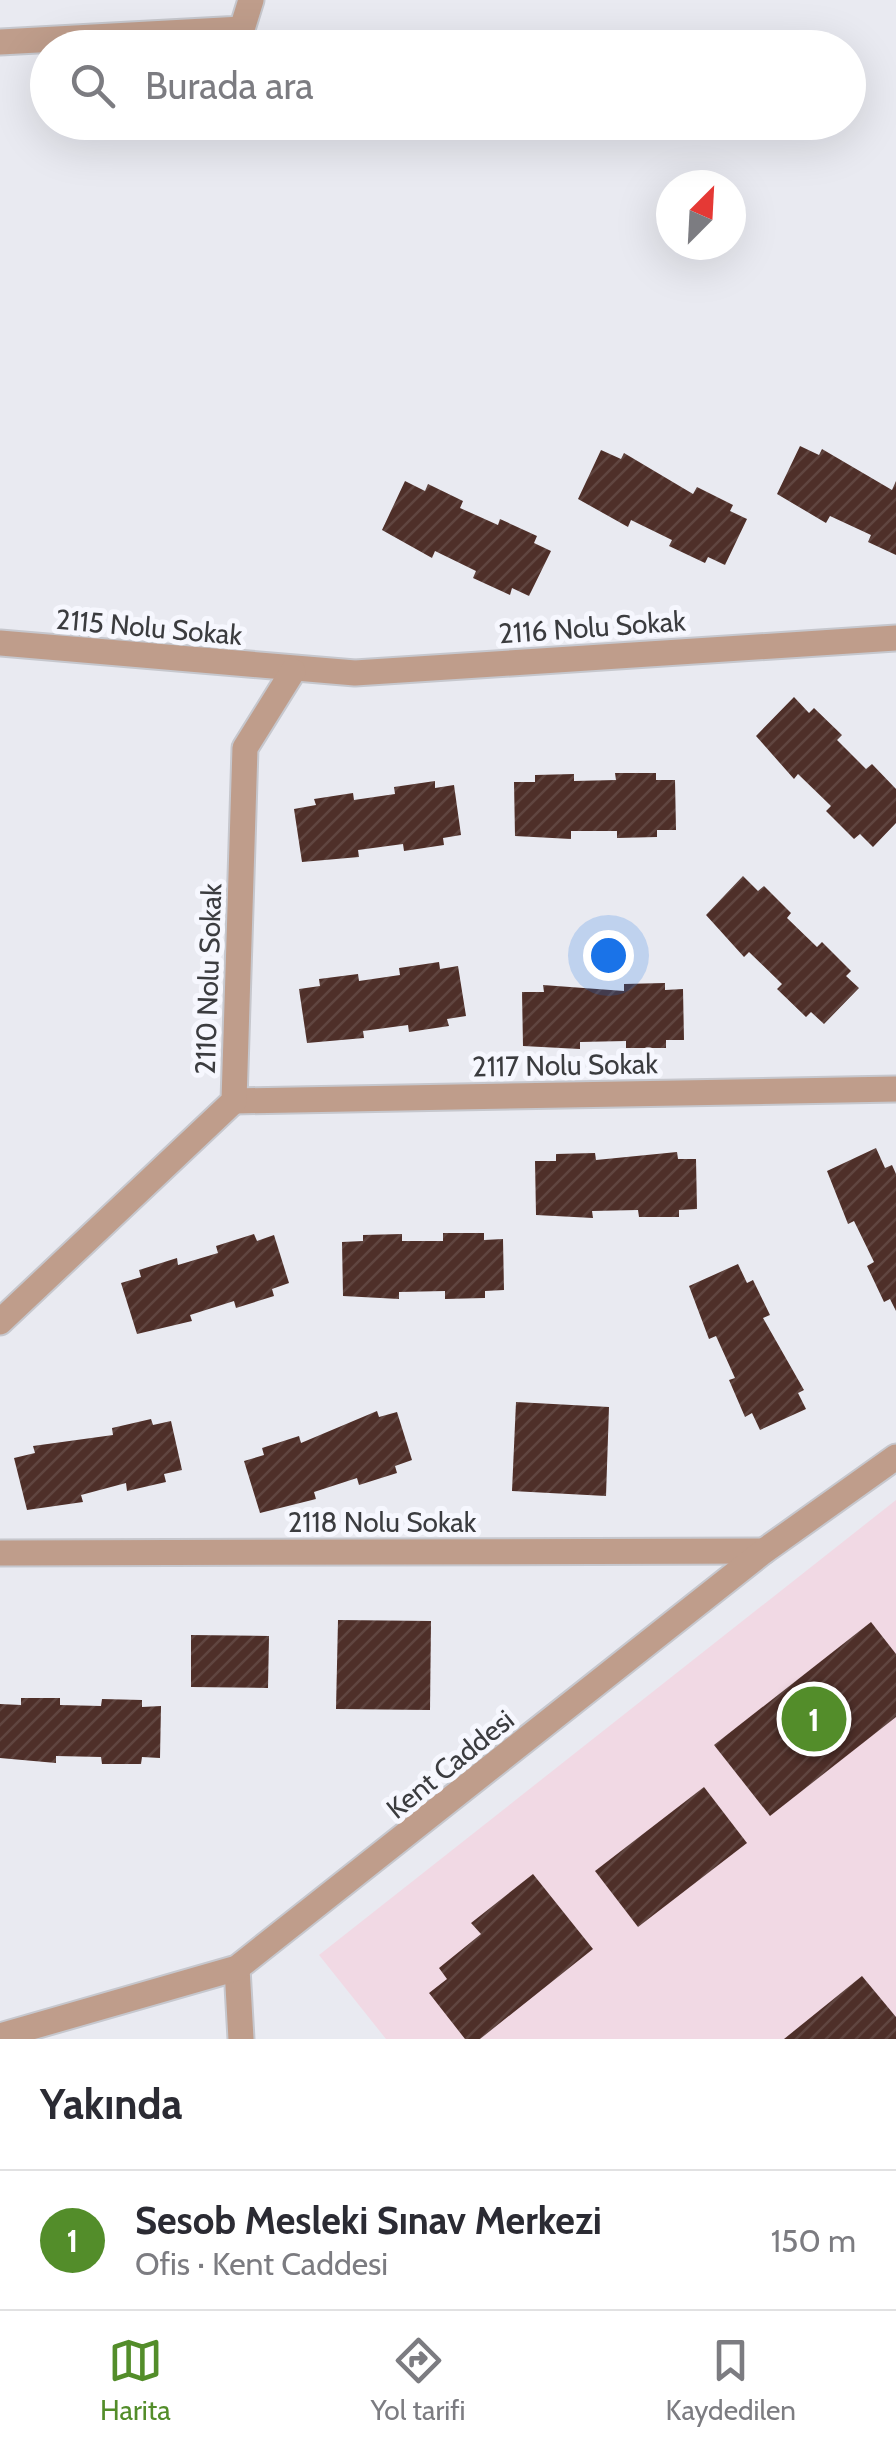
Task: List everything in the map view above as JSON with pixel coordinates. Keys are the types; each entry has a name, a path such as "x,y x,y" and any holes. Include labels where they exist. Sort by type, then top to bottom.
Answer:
{"street":[{"path":"223,30 242,29 251,0"},
{"path":"0,42 30,40"},
{"name":"2116 Nolu Sokak","path":"292,671 355,673 896,638"},
{"name":"2115 Nolu Sokak","path":"0,642 292,671"},
{"name":"2110 Nolu Sokak","path":"0,1322 234,1101 245,748 292,671"},
{"name":"2117 Nolu Sokak","path":"234,1101 896,1089"},
{"name":"Kent Caddesi","path":"0,2036 237,1968 764,1552 896,1457"},
{"name":"2118 Nolu Sokak","path":"0,1553 764,1552"},
{"path":"237,1968 241,2039"}],"shaded area":[{"path":"896,1500 896,2039 386,2039 319,1955"}],"building":[{"path":"800,446 819,455 822,449 892,490 896,481 896,555 868,542 871,535 830,516 826,523 777,494"},
{"path":"601,450 621,459 624,453 693,494 697,487 733,505 730,511 747,519 725,565 708,557 705,563 669,546 672,540 631,520 628,527 578,499"},
{"path":"405,481 425,491 428,484 463,501 460,508 498,525 500,519 537,536 534,543 551,551 529,596 512,588 510,595 473,578 476,571 435,551 432,558 382,530"},
{"path":"794,697 809,713 814,708 842,735 837,740 866,769 872,764 896,789 896,823 873,847 860,834 854,839 826,811 831,806 798,774 794,779 756,736"},
{"path":"615,773 656,773 656,780 675,780 676,830 657,830 657,837 617,838 617,831 571,831 571,839 515,836 514,782 535,782 535,775 574,774 574,781 616,780"},
{"path":"435,781 435,788 454,785 461,835 443,838 444,845 404,851 403,844 358,850 359,857 302,862 294,809 316,805 314,799 353,793 354,800 395,794 394,787"},
{"path":"743,876 758,891 764,886 791,913 787,918 817,947 822,942 851,971 846,976 859,988 824,1024 811,1012 806,1017 777,989 782,984 749,952 744,957 706,915"},
{"path":"439,962 440,969 458,966 466,1016 447,1019 449,1026 409,1032 408,1025 363,1031 364,1038 307,1043 299,989 320,986 319,979 358,974 359,981 400,975 399,968"},
{"path":"665,983 665,990 683,989 684,1040 666,1040 666,1048 626,1048 626,1041 580,1042 580,1049 523,1046 522,992 544,992 543,985 624,991 624,984"},
{"path":"876,1148 885,1168 892,1165 896,1174 896,1311 890,1299 884,1302 867,1266 874,1262 854,1221 848,1224 827,1171"},
{"path":"677,1152 678,1159 696,1159 697,1209 679,1210 679,1217 639,1217 638,1210 592,1211 593,1218 536,1215 535,1161 556,1161 556,1154 595,1153 596,1160"},
{"path":"443,1233 484,1233 484,1240 503,1239 504,1290 485,1291 485,1298 445,1299 445,1291 399,1292 399,1299 343,1296 342,1242 363,1241 363,1235 402,1234 402,1241 443,1241"},
{"path":"254,1234 257,1241 274,1235 289,1283 272,1289 274,1296 236,1308 234,1301 190,1315 192,1321 137,1334 121,1283 141,1277 139,1270 177,1258 178,1265 218,1253 216,1246"},
{"path":"738,1264 747,1283 753,1280 770,1315 763,1318 804,1390 798,1393 806,1409 760,1430 752,1413 745,1417 729,1380 735,1378 716,1336 709,1339 689,1286"},
{"path":"516,1402 609,1407 606,1496 512,1491"},
{"path":"377,1411 379,1417 397,1412 412,1460 395,1466 397,1473 359,1485 357,1478 314,1492 316,1499 260,1513 244,1461 264,1455 262,1448 299,1436 301,1443"},
{"path":"151,1419 153,1425 171,1421 182,1470 164,1474 166,1482 127,1491 126,1483 81,1495 83,1502 27,1510 14,1458 35,1453 33,1446 113,1435 112,1428"},
{"path":"338,1620 431,1621 430,1710 336,1709"},
{"path":"871,1622 896,1654 896,1717 770,1816 714,1745"},
{"path":"191,1635 269,1636 268,1688 191,1687"},
{"path":"21,1698 60,1698 60,1705 101,1706 102,1699 142,1700 142,1707 161,1706 160,1758 142,1757 141,1764 102,1764 101,1757 56,1756 56,1763 0,1758 0,1704 21,1705"},
{"path":"704,1787 747,1843 638,1927 595,1871"},
{"path":"533,1874 593,1949 480,2039 465,2039 429,1993 447,1979 439,1968 481,1934 471,1923"},
{"path":"862,1976 896,2017 896,2039 784,2039"}],"place":[{"name":"Sesob Mesleki Sınav Merkezi","path":"814,1719"}]}
